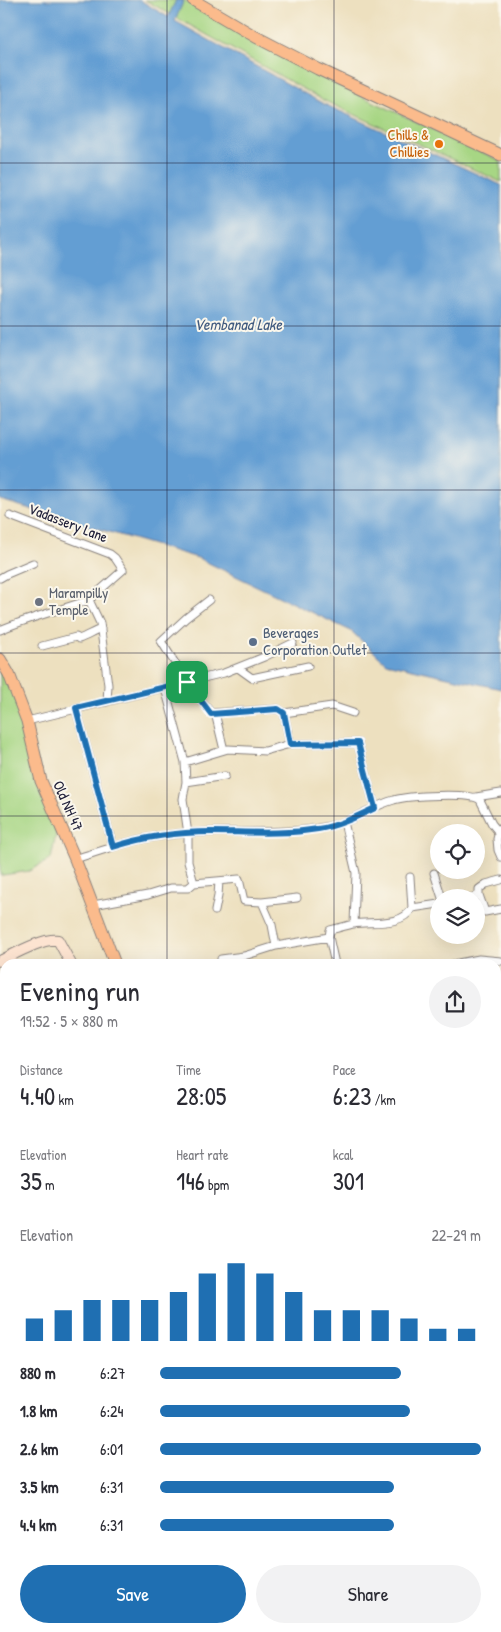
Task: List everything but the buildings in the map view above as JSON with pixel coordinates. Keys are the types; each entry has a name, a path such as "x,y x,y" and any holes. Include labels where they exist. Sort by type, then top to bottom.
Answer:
{"main road":[{"path":"193,0 256,37 318,69 501,155"},
{"name":"Old NH 47","path":"0,659 9,674 27,721 41,781 76,859 113,959"},
{"path":"5,959 52,939 58,940 68,959"}],"street":[{"name":"Vadassery Lane","path":"10,516 110,554 115,558 123,570 90,600"},
{"path":"0,578 33,563"},
{"path":"0,630 90,600 101,629 108,685 107,702"},
{"path":"209,600 161,641 187,682 211,714 278,709 284,713 332,706 352,713"},
{"path":"42,646 76,637 79,638 101,629"},
{"path":"27,721 224,673 293,643"},
{"path":"238,668 252,678 308,666"},
{"path":"165,688 185,762 186,782 183,799 188,834 188,862 194,883"},
{"path":"76,708 113,847"},
{"path":"215,713 224,750"},
{"path":"284,713 290,744"},
{"path":"185,762 228,749 265,750 290,744 358,743 375,808"},
{"path":"186,782 225,776"},
{"path":"76,859 132,841 188,834 209,832 277,833 318,829 344,822 394,800 418,796 467,795 476,797 501,793"},
{"path":"476,797 482,803 497,830 497,843 501,857"},
{"path":"344,822 356,873 354,924"},
{"path":"333,959 329,937 330,930 354,924 399,919 408,914 412,908 410,878"},
{"path":"93,905 148,895 170,888 188,888 194,883 239,879 244,901 262,902 297,898"},
{"path":"479,889 486,884 501,880"},
{"path":"215,910 219,881"},
{"path":"262,902 272,925 276,946"},
{"path":"412,908 430,905"},
{"path":"485,912 501,909"},
{"path":"221,958 244,956 276,946 329,937"}],"green space":[{"path":"145,0 184,0 333,83 501,161 501,182 323,100"},
{"path":"0,663 10,682 51,807 56,834 51,859 29,871 3,875 0,875"}],"water":[{"name":"Vembanad Lake","path":"0,0 140,0 168,17 176,0 184,0 175,21 322,103 501,185 501,689 386,663 351,631 198,558 0,500"}],"place":[{"name":"Chills & Chillies","path":"439,144"},
{"name":"Marampilly Temple","path":"39,602"},
{"name":"Beverages Corporation Outlet","path":"253,642"}],"route":[{"path":"187,682 211,714 278,709 284,713 290,744 358,743 375,808 344,822 318,829 277,833 209,832 171,835 132,841 113,847 76,708 187,682"}]}
